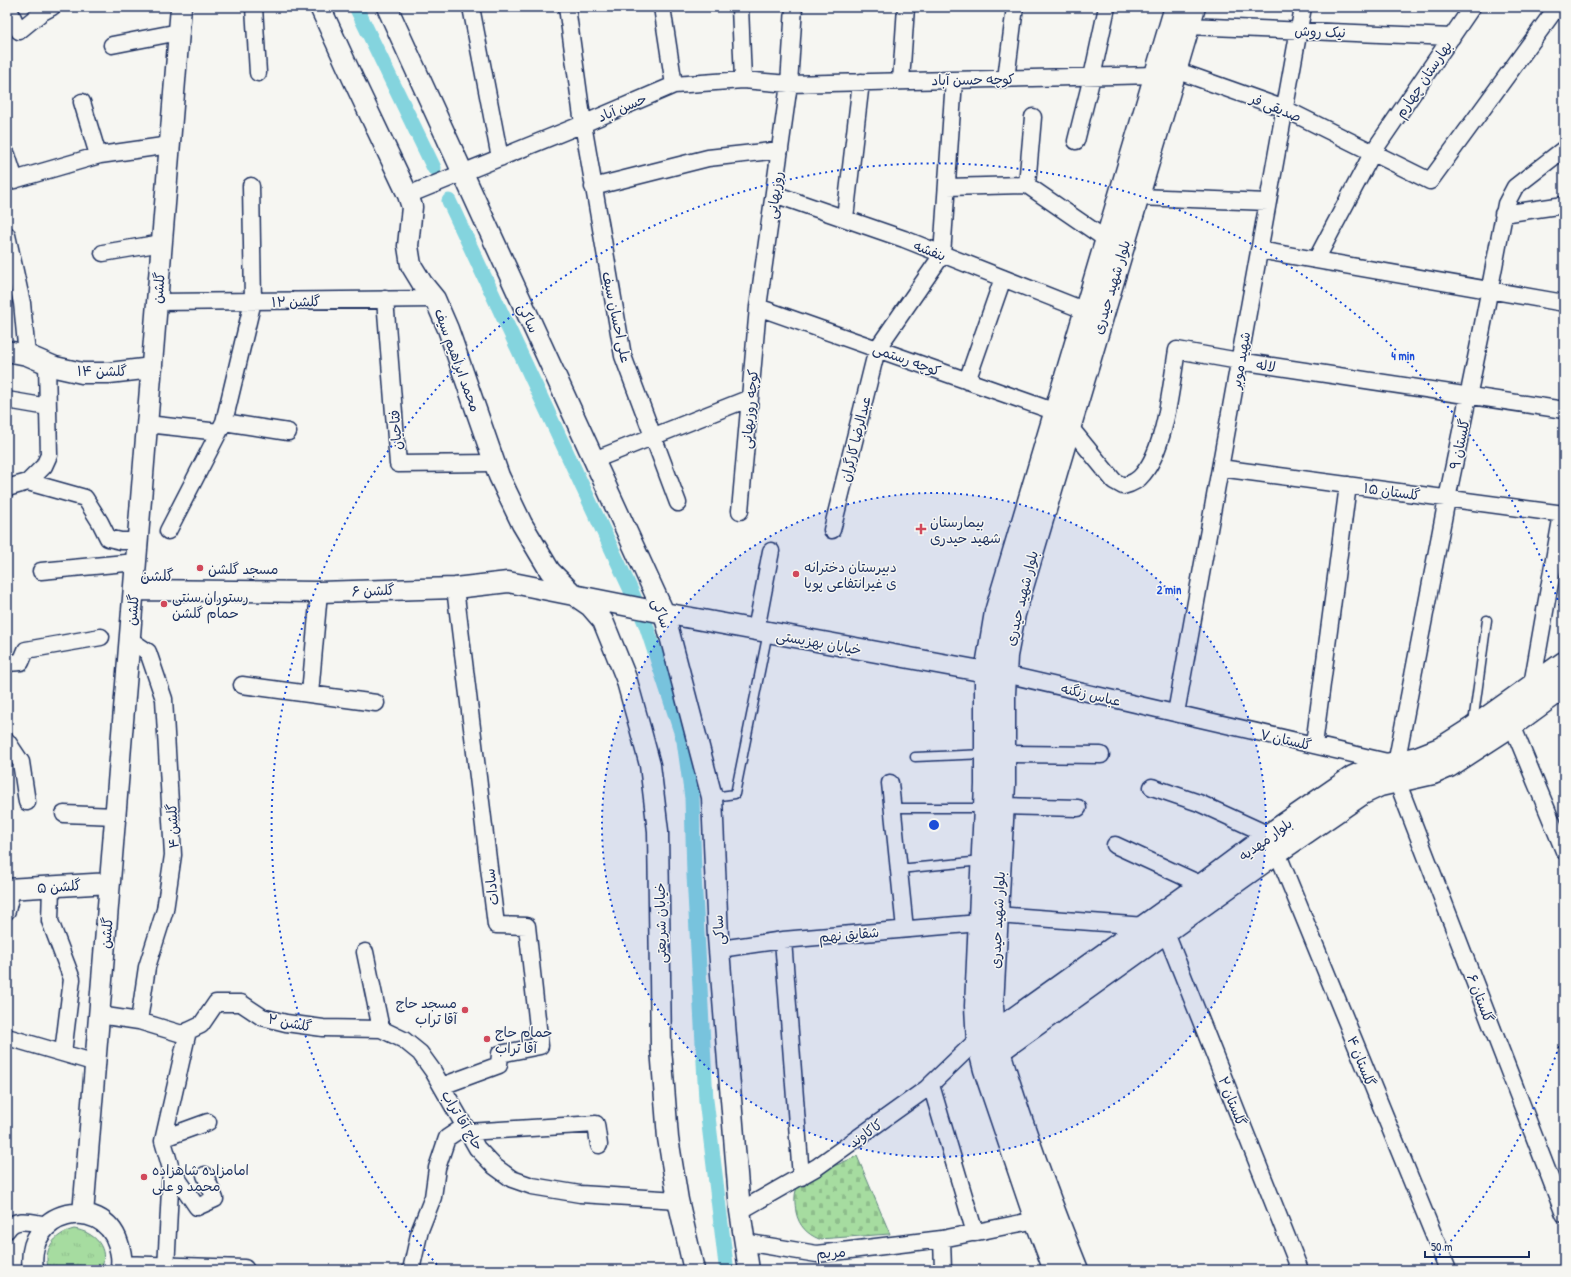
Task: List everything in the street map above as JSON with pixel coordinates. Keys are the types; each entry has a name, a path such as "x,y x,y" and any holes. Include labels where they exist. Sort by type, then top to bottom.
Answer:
{"main road":[{"name":"بلوار شهید حیدری","path":"1062,419 1138,197 1168,75 1176,7"},
{"name":"بلوار شهید حیدری","path":"988,919 994,807 996,673 1009,636 1062,419 1086,310 1107,240 1191,17"},
{"name":"بلوار مهدیه","path":"1397,772 1417,758 1440,749 1473,728 1564,663"},
{"name":"بلوار مهدیه","path":"989,1047 1166,933 1273,844 1318,801 1363,772 1374,768 1397,772 1433,773 1449,766 1512,725 1564,687"},
{"name":"بلوار شهید حیدری","path":"994,807 982,861 988,919 992,1005 989,1047 1036,1220 1055,1270"},
{"name":"بلوار مهدیه","path":"989,1047 1145,926 1202,885 1273,844"},
{"name":"بلوار شهید حیدری","path":"989,1047 1024,1130 1076,1270"}],"street":[{"path":"8,7 19,31 41,12 52,7"},
{"name":"گلشن","path":"83,1214 181,7"},
{"path":"254,7 258,73"},
{"name":"محمد ابراهیم سیف","path":"320,7 408,195 412,207 408,246 411,265 422,283 435,298 448,329 499,476 526,531 550,571 574,595"},
{"name":"ساکی","path":"387,7 594,460 658,612 712,797 718,937 740,1211 748,1270"},
{"path":"471,7 500,158"},
{"name":"علی احسان سیف","path":"567,7 593,187 623,356 678,502"},
{"path":"662,7 674,85"},
{"path":"740,7 743,80"},
{"name":"روزبهانی","path":"758,307 789,84 794,7"},
{"path":"901,81 906,7"},
{"path":"1006,79 1015,7"},
{"path":"1076,141 1107,7"},
{"name":"شهید موبر","path":"1176,713 1303,7"},
{"name":"بهارستان چهارم","path":"1316,260 1373,152 1472,7"},
{"name":"صدیقی فر","path":"1168,75 1285,109 1430,181 1557,7"},
{"name":"نیک روش","path":"1191,17 1299,30 1452,37"},
{"path":"112,45 179,32"},
{"name":"کوچه حسن آباد","path":"789,84 1168,75"},
{"name":"حسن آباد","path":"408,195 583,124 674,85 743,80 789,84"},
{"path":"877,349 942,255 954,80"},
{"path":"845,218 861,82"},
{"path":"82,102 98,155"},
{"path":"1026,185 1033,116"},
{"path":"7,155 11,181 98,155 170,145"},
{"name":"گلستان ۹","path":"1397,772 1447,499 1490,290 1503,214 1506,204 1515,187 1564,149"},
{"path":"593,187 708,158 780,150"},
{"path":"947,187 1026,185 1107,240"},
{"path":"168,531 222,427 252,301 251,186"},
{"name":"بنفشه","path":"774,194 845,218 1086,310"},
{"path":"1138,197 1268,202"},
{"path":"1503,214 1564,205"},
{"path":"7,235 22,304 27,355"},
{"path":"103,253 162,242"},
{"path":"1260,250 1564,303"},
{"path":"967,381 1003,278"},
{"name":"گلشن ۱۲","path":"157,302 435,298"},
{"name":"فتاحیان","path":"385,299 398,464 495,463"},
{"name":"کوچه رستمی","path":"758,307 967,381 1062,419"},
{"name":"کوچه روزبهانی","path":"740,511 758,307"},
{"name":"عبدالرضا کارگران","path":"832,530 877,349"},
{"name":"لاله","path":"1062,419 1114,481 1122,486 1133,483 1143,474 1156,453 1167,412 1177,350 1239,361 1564,410"},
{"name":"گلشن ۱۴","path":"7,352 27,355 55,367 82,372 109,373 152,368"},
{"path":"7,488 28,482 44,466 49,455 47,364"},
{"path":"594,460 750,398"},
{"path":"7,400 48,407"},
{"path":"147,424 222,427 288,432"},
{"name":"گلستان ۱۵","path":"1220,468 1563,514"},
{"path":"28,482 85,498 108,538 121,541 138,541"},
{"path":"1314,745 1348,485"},
{"path":"1532,686 1563,514"},
{"path":"762,631 771,551"},
{"path":"41,571 136,562"},
{"name":"گلشن ۶","path":"134,590 319,592 455,588 508,582 658,612"},
{"name":"سادات","path":"442,1086 499,1065 500,1054 540,1046 527,926 496,925 455,588"},
{"path":"310,694 319,592"},
{"name":"خیابان شریعتی","path":"574,595 590,606 603,621 626,678 650,764 658,831 661,1048 668,1138 678,1200 694,1270"},
{"name":"خیابان بهزیستی","path":"658,612 996,673"},
{"path":"7,663 21,662 26,650 101,637"},
{"name":"گلشن ۴","path":"130,640 148,652 164,699 173,855 165,910 147,967 139,1021"},
{"name":"عباس زنگنه","path":"996,673 1176,713"},
{"path":"242,685 376,703"},
{"name":"گلستان ۷","path":"1176,713 1314,745 1397,772"},
{"path":"1512,725 1564,851"},
{"path":"7,742 21,762 26,802"},
{"path":"995,754 1101,755"},
{"name":"گلستان ۶","path":"1397,772 1564,1214"},
{"path":"890,783 905,929"},
{"path":"1152,787 1198,803 1273,844"},
{"path":"994,807 1078,808"},
{"path":"64,814 116,816"},
{"name":"گلستان ۴","path":"1273,844 1448,1270"},
{"path":"1115,845 1202,885"},
{"name":"گلشن ۵","path":"9,889 110,883"},
{"path":"51,887 50,921 72,979 63,1053"},
{"path":"7,911 9,889"},
{"name":"شقایق نهم","path":"720,949 783,940 905,929 988,919 1145,926"},
{"name":"گلستان ۲","path":"1166,933 1300,1270"},
{"path":"783,940 801,1177"},
{"path":"365,952 381,1029"},
{"name":"گلشن ۲","path":"188,1031 201,1025 216,1003 241,1003 262,1018 286,1023 322,1028 381,1029"},
{"path":"99,1015 139,1021 182,1034 188,1031"},
{"name":"حاج آقا تراب","path":"381,1029 404,1040 420,1053 433,1071 478,1148 494,1166 512,1179 532,1186 580,1194 678,1200"},
{"path":"166,1269 171,1169 163,1140 188,1031"},
{"path":"7,1036 96,1063"},
{"name":"کاکاوند","path":"740,1211 817,1167 931,1085 989,1047"},
{"path":"931,1085 974,1233"},
{"path":"164,1138 208,1122"},
{"path":"410,1270 420,1230 433,1197 437,1168 447,1138 467,1129 596,1124 599,1145"},
{"path":"171,1169 197,1207 215,1199 205,1175"},
{"path":"33,1270 33,1247 38,1235 47,1225 58,1218 70,1214 83,1214 97,1218 108,1226 117,1238 121,1251 121,1268 244,1270"},
{"name":"مریم","path":"744,1242 817,1254 942,1239 1036,1220"},
{"path":"7,1230 10,1225 18,1221 47,1225"},
{"path":"942,1239 942,1270"}],"lane":[{"path":"1473,728 1487,620"},
{"path":"712,797 735,794 762,631"},
{"path":"914,757 995,754"},
{"path":"892,808 994,807"},
{"path":"899,869 982,861"}],"green space":[{"path":"857,1156 890,1234 819,1239 804,1229 797,1217 795,1198 797,1188 803,1181 826,1169"},
{"path":"74,1229 94,1237 99,1242 104,1255 101,1270 49,1270 47,1256 51,1244 55,1239 67,1231"}],"waterway":[{"path":"356,7 434,168"},
{"path":"449,201 646,625 684,741 692,798 694,875 706,1100 726,1265"}],"place":[{"name":"بیمارستان شهید حیدری","path":"921,529"},
{"name":"مسجد گلشن","path":"200,568"},
{"name":"دبیرستان دخترانه ی غیرانتفاعی پویا","path":"796,574"},
{"name":"رستوران سنتی حمام گلشن","path":"164,604"},
{"name":"مسجد حاج آقا تراب","path":"465,1010"},
{"name":"حمام حاج آقا تراب","path":"487,1039"},
{"name":"امامزاده شاهزاده محمد و علی","path":"144,1177"}],"district":[{"name":"گلشن","path":"157,575"}]}
